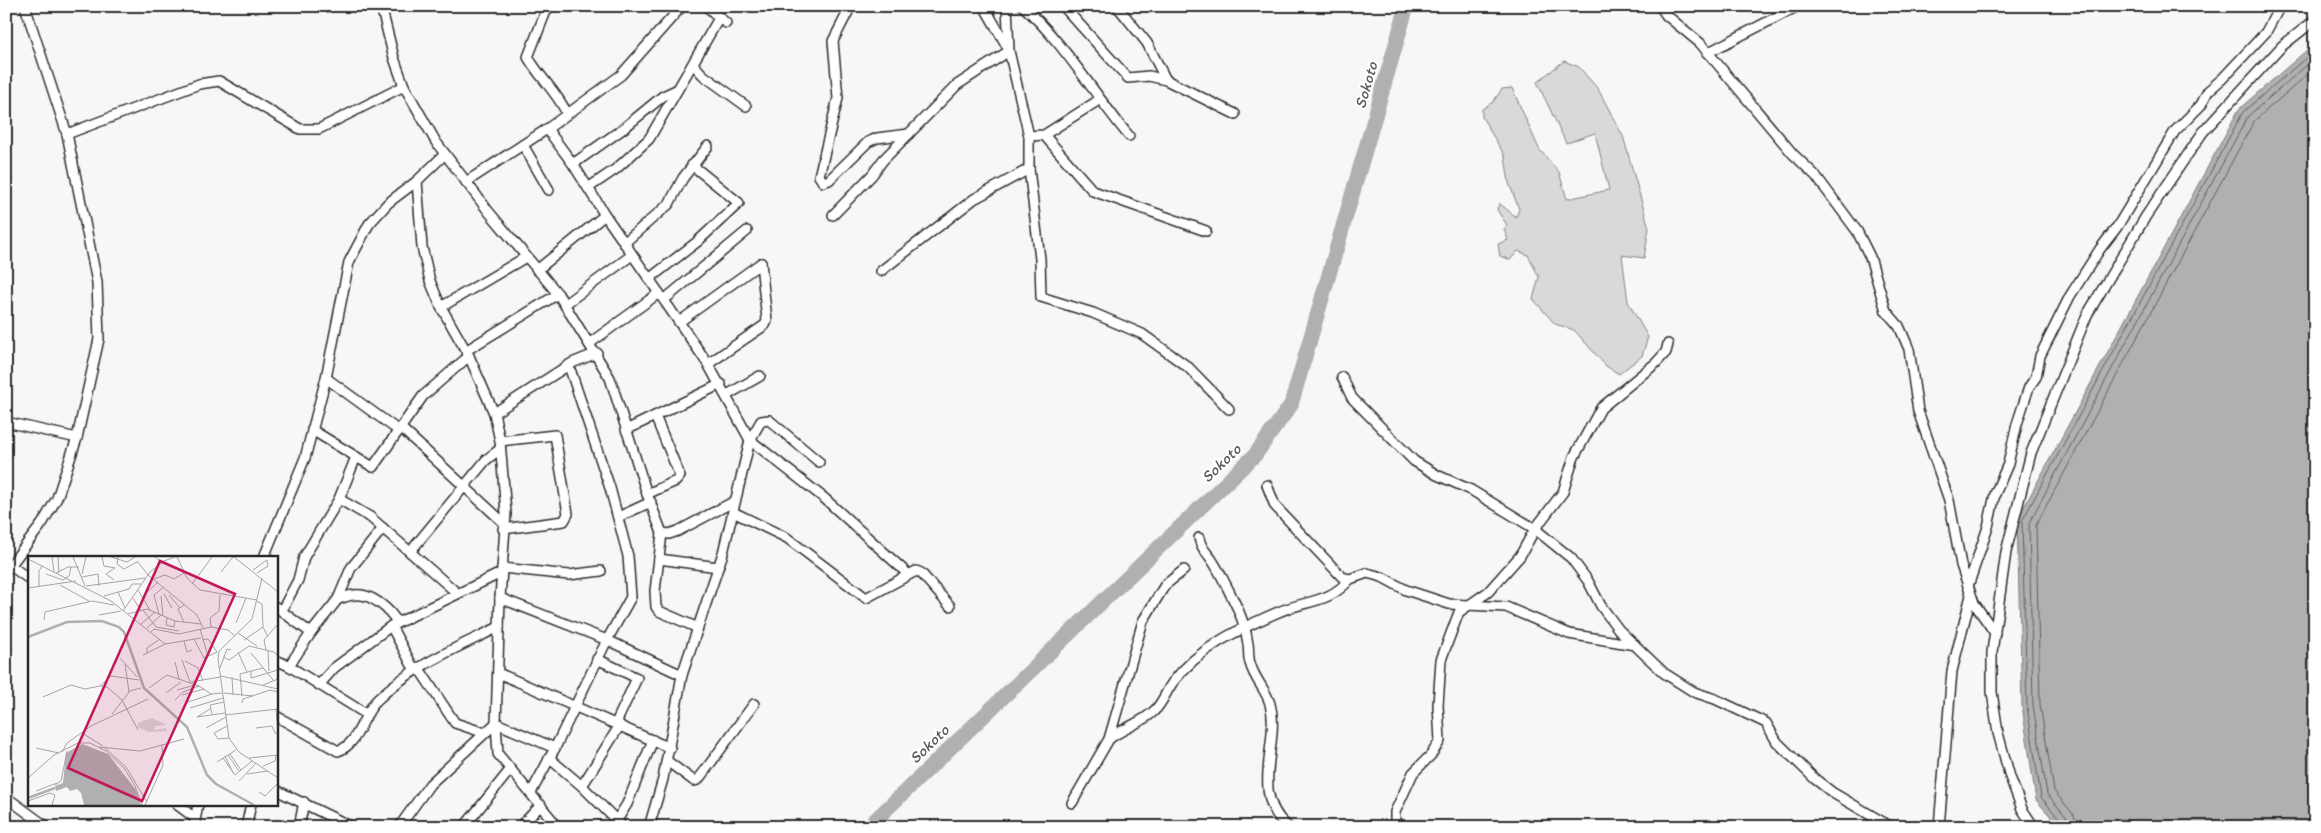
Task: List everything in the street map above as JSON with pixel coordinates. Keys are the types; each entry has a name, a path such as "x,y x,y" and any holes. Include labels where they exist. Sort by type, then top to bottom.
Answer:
{"street":[{"path":"25,6 66,134 90,245 98,300 99,338 77,438 57,498 42,524 8,568 28,578"},
{"path":"381,6 394,58 404,86 445,154 526,257 558,294 597,353 610,378 662,533 655,592 657,610 698,628"},
{"path":"548,6 528,57 537,74 550,87 567,114"},
{"path":"466,182 547,129 621,75 682,6"},
{"path":"588,188 616,169 650,139 676,90 722,20 706,6"},
{"path":"851,6 833,41 838,98 819,176 823,182 829,180 872,139 909,134"},
{"path":"984,6 1009,51"},
{"path":"1007,6 1009,51 1029,136 1029,169 1040,259 1040,297 1093,313 1142,334 1188,367 1229,409"},
{"path":"1023,6 1045,26 1099,100 1129,136"},
{"path":"1063,6 1128,78 1149,76 1166,80 1235,114"},
{"path":"1660,6 1666,15 1682,26 1707,52 1787,147 1816,176 1856,231 1870,257 1886,311 1899,326 1909,349 1918,412 1949,500 1961,565 1969,590 1974,603 1995,633"},
{"path":"1707,52 1798,6"},
{"path":"1939,827 1952,671 1969,590 1988,528 1995,494 2008,464 2017,424 2029,387 2036,377 2040,356 2070,296 2116,227 2175,131 2201,105 2208,91 2222,79 2266,32 2280,6"},
{"path":"1118,7 1146,43 1166,80"},
{"path":"2034,827 2022,809 2010,777 1998,733 1992,692 1992,652 2006,552 2021,488 2037,438 2087,315 2128,243 2203,132 2282,46 2315,20"},
{"path":"833,215 957,85 1009,51"},
{"path":"693,64 703,75 746,106"},
{"path":"66,134 199,84 219,81 300,129 319,129 404,86"},
{"path":"573,164 605,142 663,96 676,90"},
{"path":"1029,136 1044,135 1099,100"},
{"path":"547,129 573,164 605,215 708,364 721,384 750,440 824,498 908,574"},
{"path":"1044,135 1093,191 1206,231"},
{"path":"523,145 549,190"},
{"path":"624,243 669,204 692,166 708,146"},
{"path":"264,556 305,458 326,378 350,262 369,224 388,203 417,181 445,154"},
{"path":"649,279 697,242 739,203 692,166"},
{"path":"881,271 974,199 1029,169"},
{"path":"417,181 422,247 430,281 441,307 468,353 494,413 500,445 506,513 499,627 496,724 498,754 558,827"},
{"path":"537,270 605,215"},
{"path":"590,343 661,296 747,232"},
{"path":"565,304 632,255"},
{"path":"441,307 526,257"},
{"path":"679,322 761,263 767,320 765,325 708,364"},
{"path":"312,430 373,467 423,396 468,353 558,294"},
{"path":"1395,827 1395,812 1413,773 1431,755 1440,741 1438,705 1441,660 1459,612 1478,600 1501,579 1520,556 1535,529 1563,492 1574,457 1601,408 1656,363 1666,352 1668,344"},
{"path":"494,413 569,366 597,353"},
{"path":"530,793 555,748 607,640 631,597 628,556 618,517 569,366"},
{"path":"726,394 760,376"},
{"path":"1342,377 1352,398 1414,460 1437,476 1471,490 1535,529 1571,558 1588,581 1601,606 1619,630 1677,684 1766,723 1777,742 1815,779 1833,793 1891,827"},
{"path":"326,378 400,430 465,485 504,526"},
{"path":"626,430 721,384"},
{"path":"618,517 676,481 680,476 656,416"},
{"path":"649,827 670,748 682,675 718,567 750,440 761,421 769,420 820,462"},
{"path":"6,422 77,438"},
{"path":"410,552 500,445 555,435 568,514 564,521 504,526"},
{"path":"311,633 279,608 298,580 304,557 340,499 356,458"},
{"path":"1267,485 1275,506 1342,577 1350,579"},
{"path":"340,499 370,516 457,593"},
{"path":"662,533 669,534 678,531 735,501"},
{"path":"732,512 788,538 866,598 916,571 922,573 950,606"},
{"path":"289,666 311,633 338,599 352,568 383,528"},
{"path":"1199,538 1201,547 1211,558 1233,599 1245,628 1250,662 1256,681 1270,702 1272,718 1267,764 1269,790 1275,815 1288,827"},
{"path":"659,560 718,567"},
{"path":"319,685 334,668 394,624 501,570 569,575 601,571"},
{"path":"1072,803 1109,739 1142,621 1165,585 1184,570"},
{"path":"1109,739 1154,711 1164,699 1172,683 1191,661 1223,637 1283,610 1331,596 1341,590 1350,579 1367,573 1382,577 1406,590 1449,604 1506,607 1569,634 1635,645"},
{"path":"338,599 357,594 378,602 390,611 394,624 416,668 455,723 485,733"},
{"path":"500,598 607,640 682,675"},
{"path":"278,717 338,751 346,748 352,742 366,714 376,702 416,668 499,627"},
{"path":"582,786 618,724 637,678 598,659"},
{"path":"278,661 366,714"},
{"path":"498,673 670,748"},
{"path":"667,761 694,781 698,780 754,704"},
{"path":"399,827 430,784 496,724"},
{"path":"496,724 555,748"},
{"path":"549,758 582,786 620,823 653,740"},
{"path":"464,827 510,770"},
{"path":"278,791 304,802 349,826"},
{"path":"6,797 47,827"},
{"path":"298,827 304,802"},
{"path":"178,806 195,822"},
{"path":"195,822 198,806"},
{"path":"246,827 251,806"},
{"path":"520,827 541,806"}],"shaded area":[{"path":"1564,61 1579,67 1598,89 1623,136 1649,228 1644,258 1622,255 1628,302 1648,337 1642,356 1619,374 1606,366 1574,330 1555,324 1533,299 1539,277 1528,255 1518,251 1510,260 1500,256 1498,244 1508,240 1504,229 1507,225 1497,210 1499,203 1516,217 1519,209 1509,183 1505,156 1482,117 1482,109 1493,102 1502,89 1512,88 1539,149 1559,172 1567,199 1609,190 1595,133 1566,143 1537,82"}],"water":[{"path":"2315,43 2315,827 2060,827 2036,800 2022,706 2017,520 2239,109"}],"waterway":[{"name":"Sokoto","path":"868,827 1255,455 1291,405 1407,6"}]}
